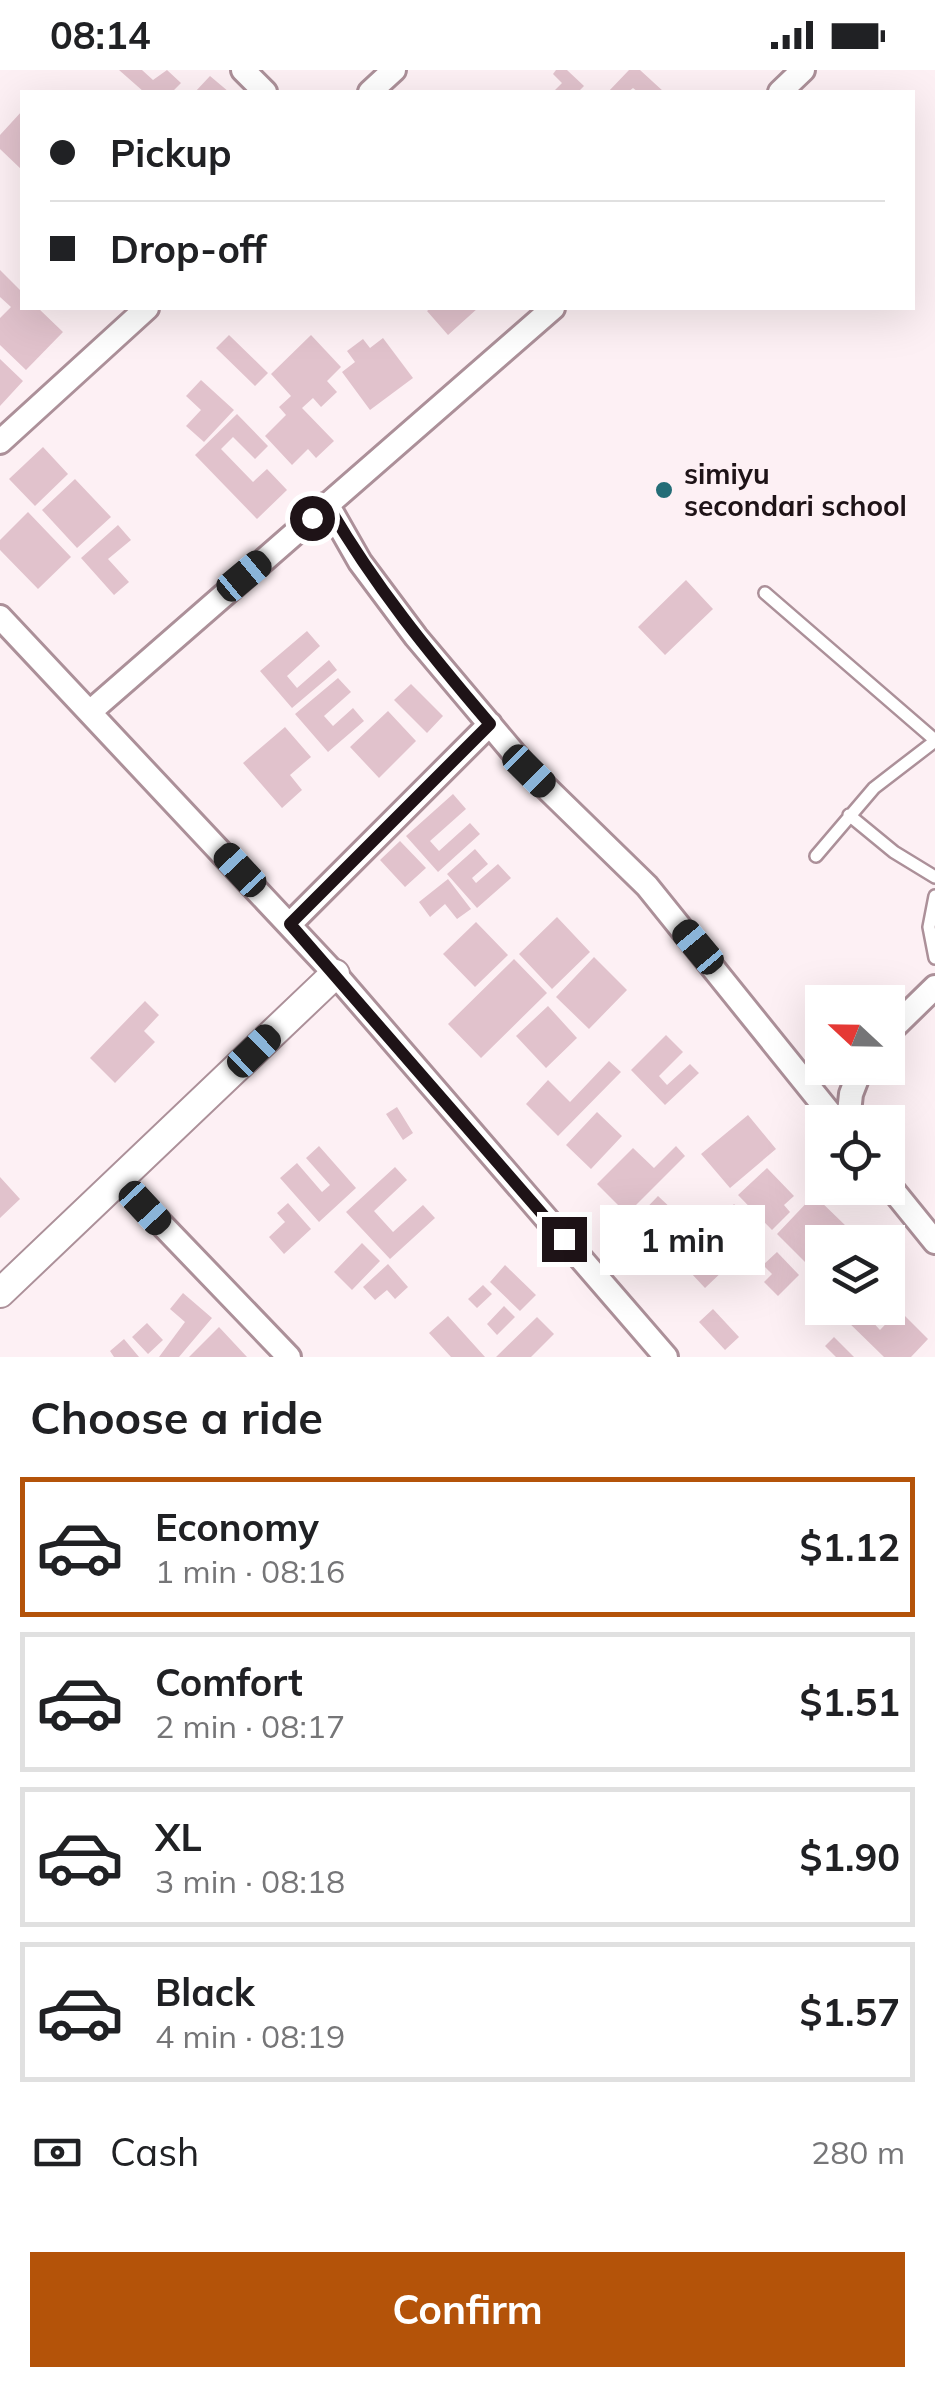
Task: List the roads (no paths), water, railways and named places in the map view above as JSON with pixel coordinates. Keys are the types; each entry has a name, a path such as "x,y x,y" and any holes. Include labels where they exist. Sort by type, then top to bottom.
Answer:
{"street":[{"path":"243,70 263,90"},
{"path":"372,90 394,70"},
{"path":"782,90 803,70"},
{"path":"0,442 145,310"},
{"path":"91,712 327,504 524,317"},
{"path":"327,504 372,577 490,724 529,771 647,886 823,1105"},
{"path":"0,617 336,974 666,1357"},
{"path":"290,924 490,724"},
{"path":"0,1293 336,974"},
{"path":"905,1016 935,986"},
{"path":"119,1180 289,1357"},
{"path":"905,1205 935,1242"}],"lane":[{"path":"765,592 935,740 874,788 816,856"},
{"path":"849,814 894,852 935,877"},
{"path":"935,896 928,927 935,958"}],"place":[{"name":"simiyu secondari school","path":"664,490"}]}
